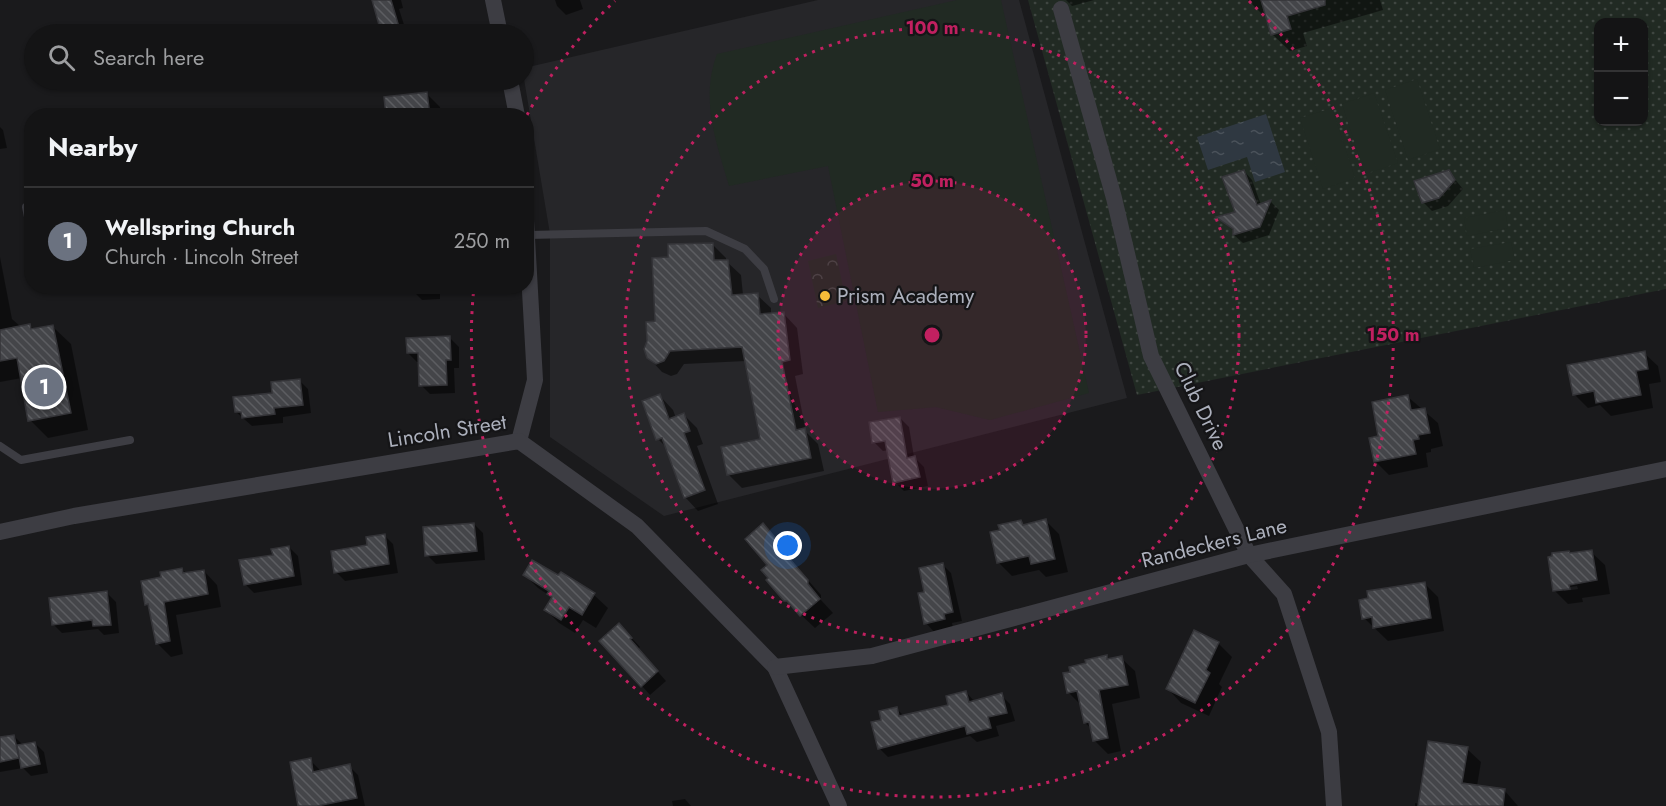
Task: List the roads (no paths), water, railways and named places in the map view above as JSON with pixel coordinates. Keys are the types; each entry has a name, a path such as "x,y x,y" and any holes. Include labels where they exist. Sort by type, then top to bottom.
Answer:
{"street":[{"path":"494,0 498,24"},
{"name":"Club Drive","path":"1061,9 1114,198 1151,356 1249,555 1284,594 1329,732 1334,806"},
{"path":"512,90 515,108"},
{"path":"519,441 535,380 530,294"},
{"name":"Lincoln Street","path":"0,532 74,516 519,441 637,526 775,667 840,806"},
{"name":"Randeckers Lane","path":"775,667 872,656 1249,555 1666,470"}],"lane":[{"path":"534,228 706,231 745,249 764,269 774,299"},
{"path":"0,445 21,460 130,440"}],"water":[{"path":"1266,114 1285,172 1255,182 1247,157 1208,170 1197,137"}],"place":[{"name":"Prism Academy","path":"825,296"},
{"name":"Wellspring Church","path":"44,387"}]}
